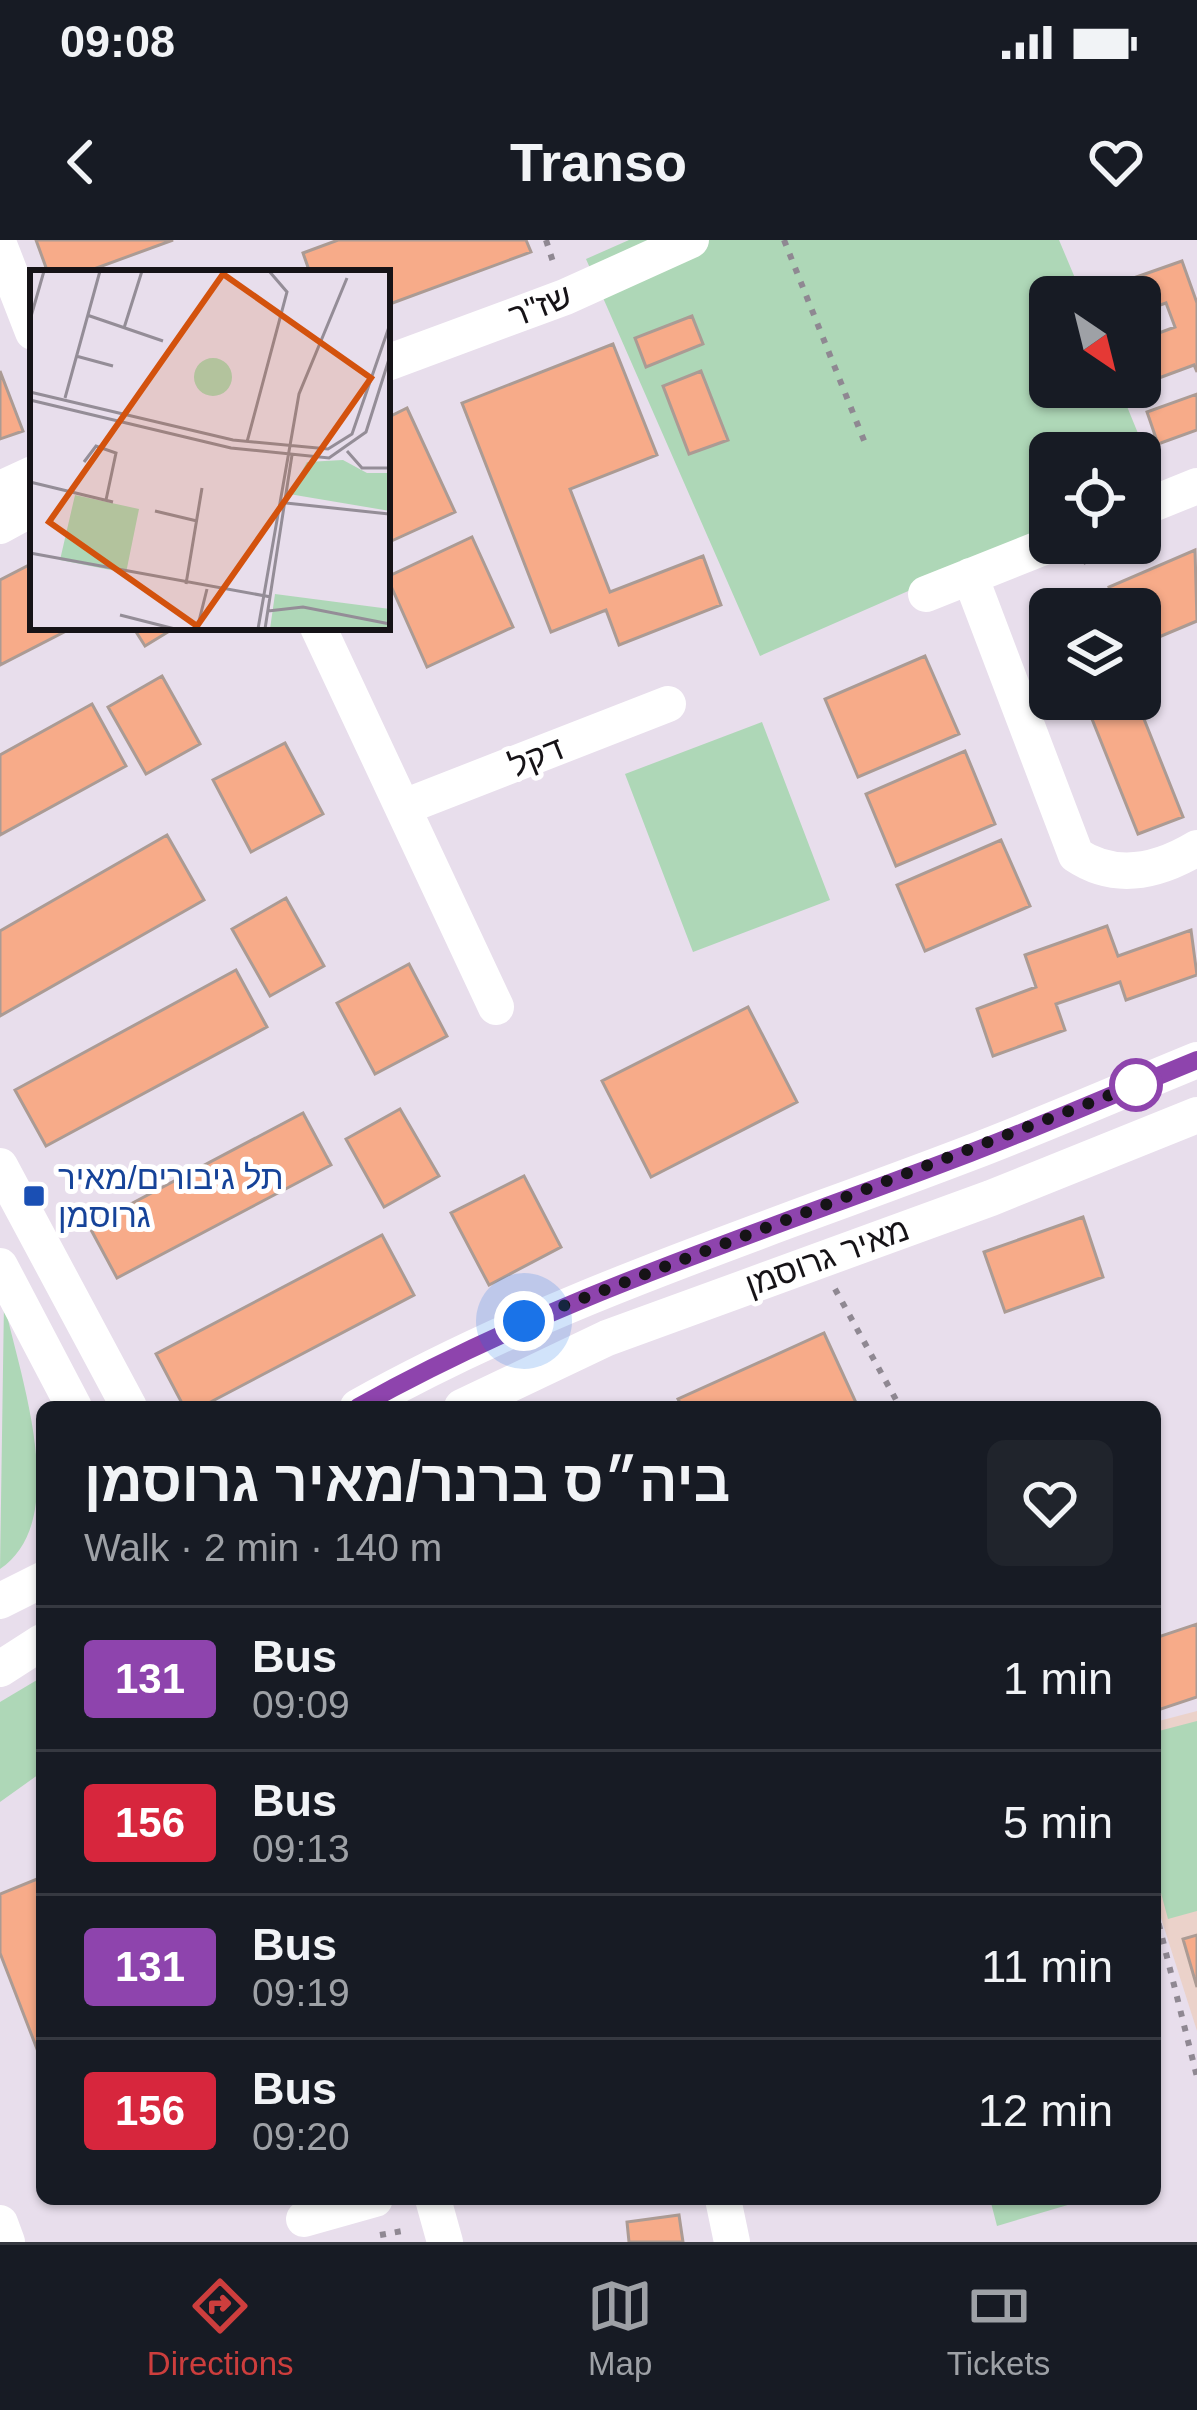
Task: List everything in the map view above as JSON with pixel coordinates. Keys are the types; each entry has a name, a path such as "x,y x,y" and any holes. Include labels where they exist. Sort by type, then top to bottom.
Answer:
{"street":[{"name":"שז\"ר","path":"390,362 565,296 691,240"},
{"path":"0,247 30,324"},
{"path":"0,489 30,475"},
{"path":"1161,501 1197,486"},
{"path":"0,526 30,510"},
{"path":"926,594 1029,553"},
{"path":"970,576 1076,855 1097,869 1125,874 1197,848"},
{"path":"319,630 496,1007"},
{"name":"דקל","path":"404,807 668,704"},
{"name":"מאיר גרוסמן","path":"369,1401 491,1336 588,1293 973,1152 1197,1060"},
{"name":"מאיר גרוסמן","path":"475,1401 607,1338 1197,1115"},
{"path":"0,1166 126,1401"},
{"path":"3,1272 50,1401"},
{"path":"3,1272 71,1401"},
{"path":"0,1669 36,1646"},
{"path":"304,2219 354,2205"},
{"path":"723,2205 732,2242"},
{"path":"0,2223 7,2242"}],"path":[{"path":"784,240 865,443"},
{"path":"821,1259 897,1401"},
{"path":"1161,1933 1197,2077"},
{"path":"365,2238 440,2221"}],"shaded area":[{"path":"1197,1711 1197,2031 1161,1918 1161,1720"}],"green space":[{"path":"629,240 1059,240 1074,276 1029,276 1029,408 1128,408 1137,432 1029,432 1029,538 760,656 586,259"},
{"path":"762,722 830,900 693,952 625,774"},
{"path":"4,1302 29,1405 36,1494 34,1517 22,1546 0,1569"},
{"path":"36,1681 36,1776 0,1802 0,1702"},
{"path":"1197,1721 1197,1911 1168,1919 1161,1893 1161,1730"},
{"path":"992,2205 1068,2205 997,2226"}],"building":[{"path":"36,240 173,240 91,270 47,270"},
{"path":"338,240 526,240 531,252 390,304 390,270 309,270 303,253"},
{"path":"1182,261 1197,303 1197,372 1194,365 1161,377 1161,332 1175,327 1166,303 1161,305 1161,276 1139,276"},
{"path":"692,316 703,344 646,367 635,338"},
{"path":"613,344 657,455 570,489 610,592 703,556 721,605 619,645 606,610 551,632 462,403"},
{"path":"0,371 23,431 0,439"},
{"path":"701,371 728,440 689,454 663,386"},
{"path":"1197,394 1197,430 1161,443 1161,432 1154,432 1147,412"},
{"path":"407,408 455,512 390,542 390,416"},
{"path":"472,537 513,627 427,667 390,576"},
{"path":"1195,550 1197,621 1161,636 1161,588 1109,587"},
{"path":"30,565 30,630 68,630 0,665 0,580"},
{"path":"135,630 171,630 145,646"},
{"path":"925,656 959,734 858,777 825,699"},
{"path":"162,676 200,744 146,774 108,707"},
{"path":"92,704 126,766 0,835 0,755"},
{"path":"1092,720 1144,720 1183,817 1138,834"},
{"path":"285,743 323,814 251,852 213,780"},
{"path":"965,751 995,824 896,866 866,794"},
{"path":"167,835 204,900 0,1016 0,931"},
{"path":"1001,840 1030,906 925,951 897,885"},
{"path":"286,898 324,966 270,996 232,929"},
{"path":"1107,926 1118,956 1191,930 1197,975 1126,1000 1120,982 1056,1004 1065,1030 993,1056 977,1009 1036,987 1025,955"},
{"path":"409,964 447,1036 375,1074 337,1003"},
{"path":"236,970 267,1027 46,1146 15,1090"},
{"path":"748,1007 797,1102 651,1177 602,1081"},
{"path":"400,1109 439,1176 384,1207 346,1139"},
{"path":"303,1113 331,1165 117,1278 89,1226"},
{"path":"524,1176 561,1247 489,1285 451,1213"},
{"path":"1083,1217 1103,1277 1005,1312 984,1252"},
{"path":"382,1235 414,1295 212,1401 181,1401 156,1354"},
{"path":"824,1333 855,1401 679,1401"},
{"path":"1197,1624 1197,1697 1161,1709 1161,1636"},
{"path":"36,1879 36,2046 0,1953 0,1894"},
{"path":"1197,1935 1197,1987 1183,1939"},
{"path":"679,2215 683,2242 629,2242 627,2222"}],"bus line":[{"name":"131","path":"369,1401 491,1336 588,1293 973,1152 1197,1060"}],"place":[{"name":"תל גיבורים/מאיר גרוסמן","path":"34,1196"}],"route":[{"path":"524,1321 683,1256 973,1152 1136,1085"}]}
